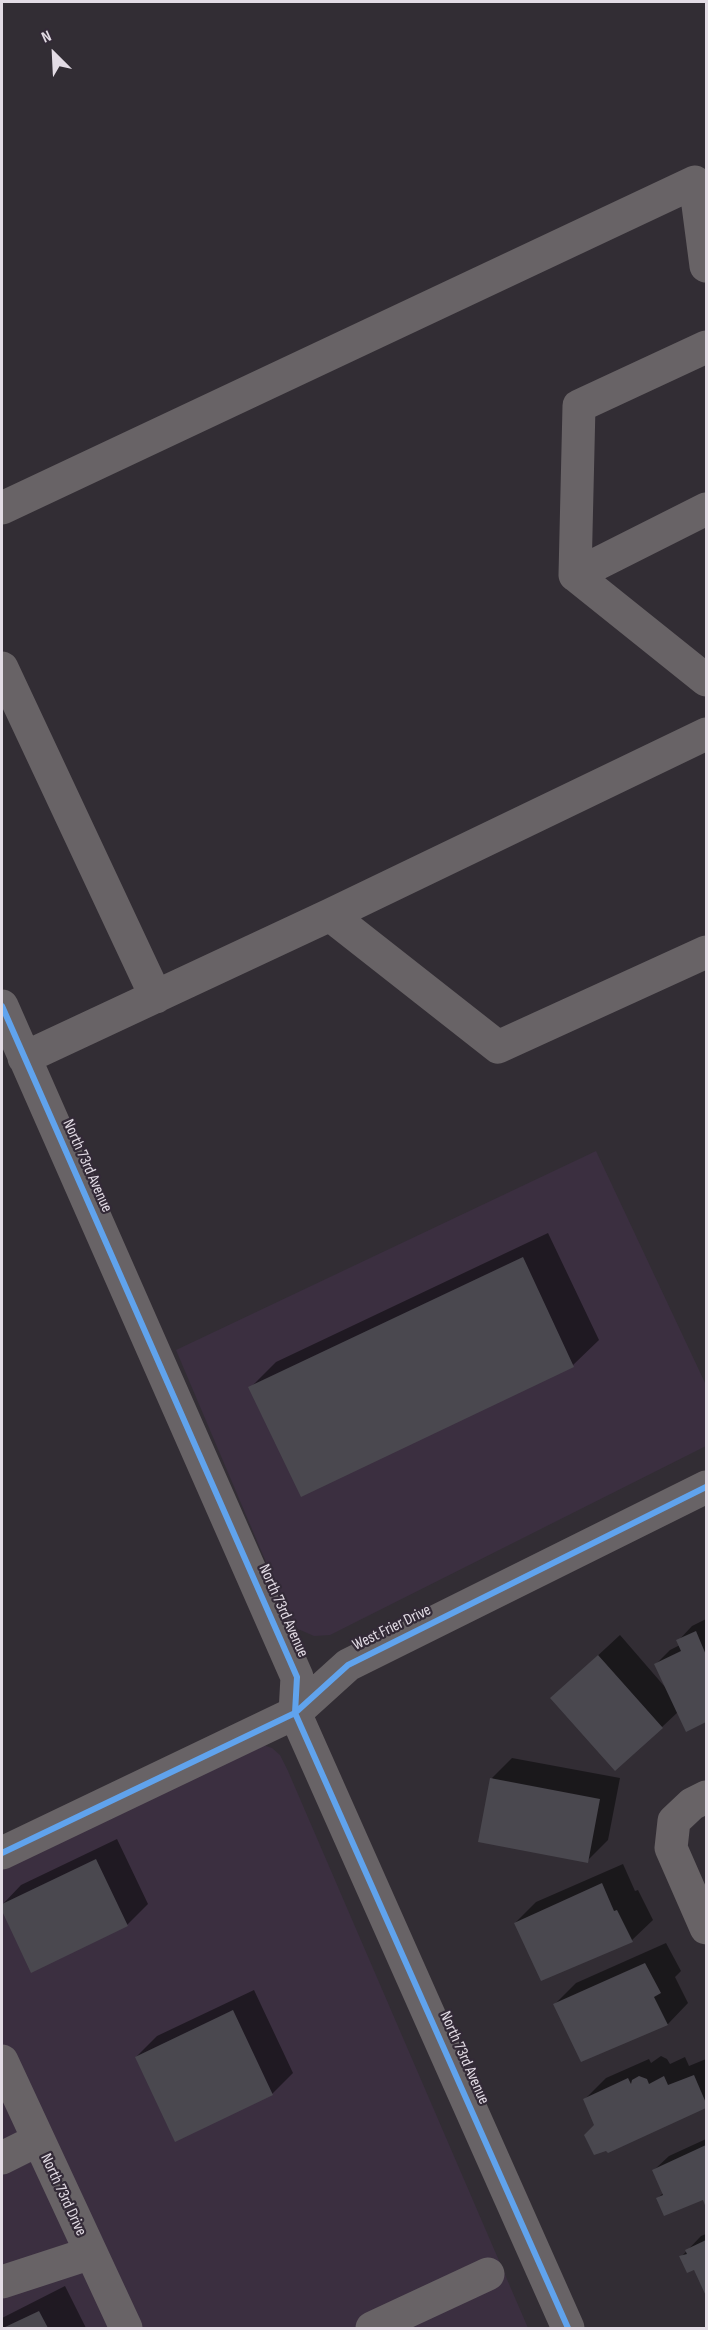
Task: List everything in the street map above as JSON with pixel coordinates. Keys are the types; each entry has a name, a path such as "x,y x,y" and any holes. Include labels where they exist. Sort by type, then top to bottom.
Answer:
{"street":[{"path":"2,508 695,182 706,266"},
{"path":"575,575 579,406 706,347"},
{"path":"575,575 706,509"},
{"path":"575,575 706,680"},
{"path":"2,668 156,997"},
{"path":"24,1058 330,915 706,734"},
{"path":"330,915 498,1047 706,952"},
{"name":"North 73rd Avenue","path":"2,1006 297,1677 295,1713 568,2328"},
{"name":"West Frier Drive","path":"2,1853 295,1713 348,1665 706,1487"},
{"path":"706,1797 692,1804 674,1821 671,1848 706,1928"},
{"name":"North 73rd Drive","path":"2,2061 126,2328"},
{"path":"2,2158 38,2140"},
{"path":"2,2282 91,2253"},
{"path":"372,2328 488,2274"}],"shaded area":[{"path":"596,1151 706,1385 706,1446 330,1635 314,1636 298,1629 288,1614 176,1350"},
{"path":"260,1744 272,1748 280,1755 288,1771 528,2328 2,2328 2,1863"}],"building":[{"path":"523,1257 574,1367 301,1497 248,1387"},
{"path":"696,1631 706,1655 706,1722 686,1732 654,1664 681,1651 676,1640"},
{"path":"598,1655 663,1728 615,1771 550,1698"},
{"path":"490,1778 600,1799 588,1863 478,1842"},
{"path":"96,1859 128,1926 31,1973 2,1911 2,1904"},
{"path":"602,1883 614,1911 617,1910 633,1942 541,1981 514,1923"},
{"path":"645,1963 661,1993 654,1997 668,2025 581,2062 553,2004"},
{"path":"233,2010 273,2095 175,2142 135,2057"},
{"path":"694,2075 706,2108 608,2153 606,2151 594,2155 584,2135 594,2125 583,2099 628,2078 631,2084 632,2080 639,2076 647,2079 649,2084 664,2076 668,2085"},
{"path":"706,2145 706,2208 703,2200 664,2216 656,2198 663,2195 652,2170"},
{"path":"706,2240 706,2296 694,2270 687,2273 679,2256 687,2254 685,2250"},
{"path":"39,2311 48,2328 3,2328"}],"cycle path":[{"path":"2,1006 297,1677 295,1713 568,2328"},
{"path":"2,1853 295,1713 348,1665 706,1487"}]}
